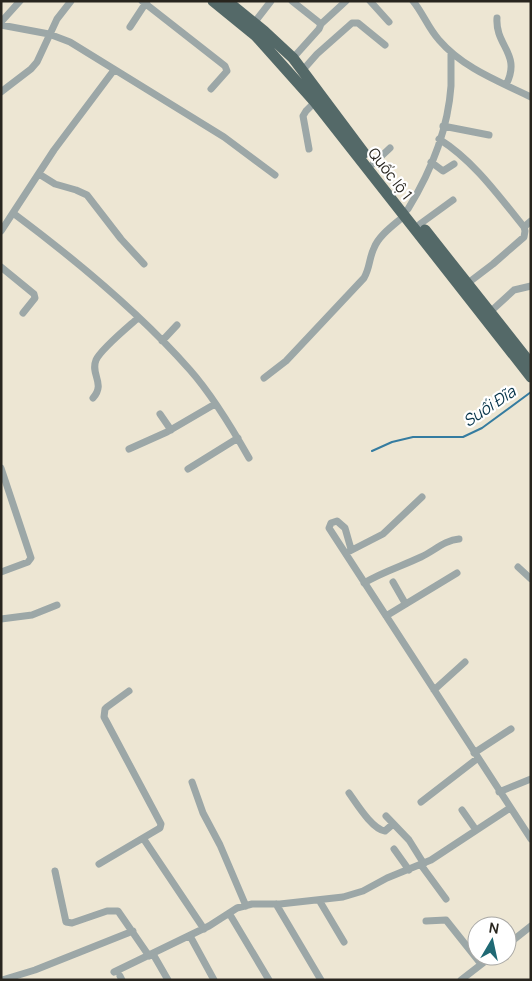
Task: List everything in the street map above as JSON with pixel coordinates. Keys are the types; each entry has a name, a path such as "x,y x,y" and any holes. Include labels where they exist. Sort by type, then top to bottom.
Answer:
{"highway":[{"name":"Quốc lộ 1","path":"213,1 256,36 315,102 406,212 531,377"},
{"name":"Quốc lộ 1","path":"227,1 293,58 373,164 406,212 420,224 531,364"}],"street":[{"path":"20,1 1,24 49,34 70,42 230,140 275,175"},
{"path":"1,92 31,69 37,62 57,19 71,1"},
{"path":"254,23 271,1"},
{"path":"292,1 321,24"},
{"path":"293,58 321,24 346,1"},
{"path":"370,1 390,22"},
{"path":"413,1 424,15 431,30 451,52 470,66 531,97"},
{"path":"130,27 145,2 226,66 228,71 211,89"},
{"path":"497,18 498,32 506,45 512,68 506,85"},
{"path":"302,71 317,54 352,23 358,23 385,45"},
{"path":"264,378 286,361 364,278 369,269 372,251 378,241 406,212 421,186 443,126 450,87 451,52"},
{"path":"1,232 54,150 114,70"},
{"path":"309,149 303,116 315,102"},
{"path":"443,126 490,135"},
{"path":"439,139 457,151 478,171 524,227 525,231 524,237 468,283"},
{"path":"373,164 390,148"},
{"path":"431,162 441,170 454,164"},
{"path":"39,174 56,184 87,195 120,239 144,264"},
{"path":"420,224 453,200"},
{"path":"13,213 65,252 138,318 190,370 238,438 249,458"},
{"path":"524,227 531,221"},
{"path":"1,266 34,294 35,298 23,313"},
{"path":"490,312 514,290 531,286"},
{"path":"93,398 99,386 94,366 98,356 138,318"},
{"path":"162,341 177,326"},
{"path":"129,449 171,430 215,404"},
{"path":"160,414 171,430"},
{"path":"188,469 238,438"},
{"path":"1,468 31,558 28,562 1,572"},
{"path":"422,497 383,534 348,551 364,583 531,839"},
{"path":"364,583 421,557 451,540 459,539"},
{"path":"518,567 531,579"},
{"path":"386,616 457,573"},
{"path":"393,582 405,603"},
{"path":"1,619 32,615 57,605"},
{"path":"434,690 465,662"},
{"path":"99,864 160,828 161,824 104,717 105,709 130,691"},
{"path":"421,802 476,755 511,729"},
{"path":"500,792 531,780"},
{"path":"192,782 203,813 220,845 246,906"},
{"path":"349,793 371,822 380,830 385,831 393,824"},
{"path":"118,976 151,955 204,929 229,913 246,906 319,900 355,894 422,864 510,808"},
{"path":"462,810 476,830"},
{"path":"386,816 409,840 422,864 446,899"},
{"path":"143,838 204,929"},
{"path":"394,849 409,870"},
{"path":"54,871 66,922 114,910 121,913 168,980"},
{"path":"319,900 344,942"},
{"path":"276,904 321,980"},
{"path":"229,913 269,980"},
{"path":"426,921 446,920 467,946"},
{"path":"517,936 531,926"},
{"path":"2,980 35,970 133,931"},
{"path":"190,936 214,980"},
{"path":"464,979 479,966"}],"waterway":[{"name":"Suối Đĩa","path":"372,451 392,442 413,437 463,437 482,428 531,392"}]}
